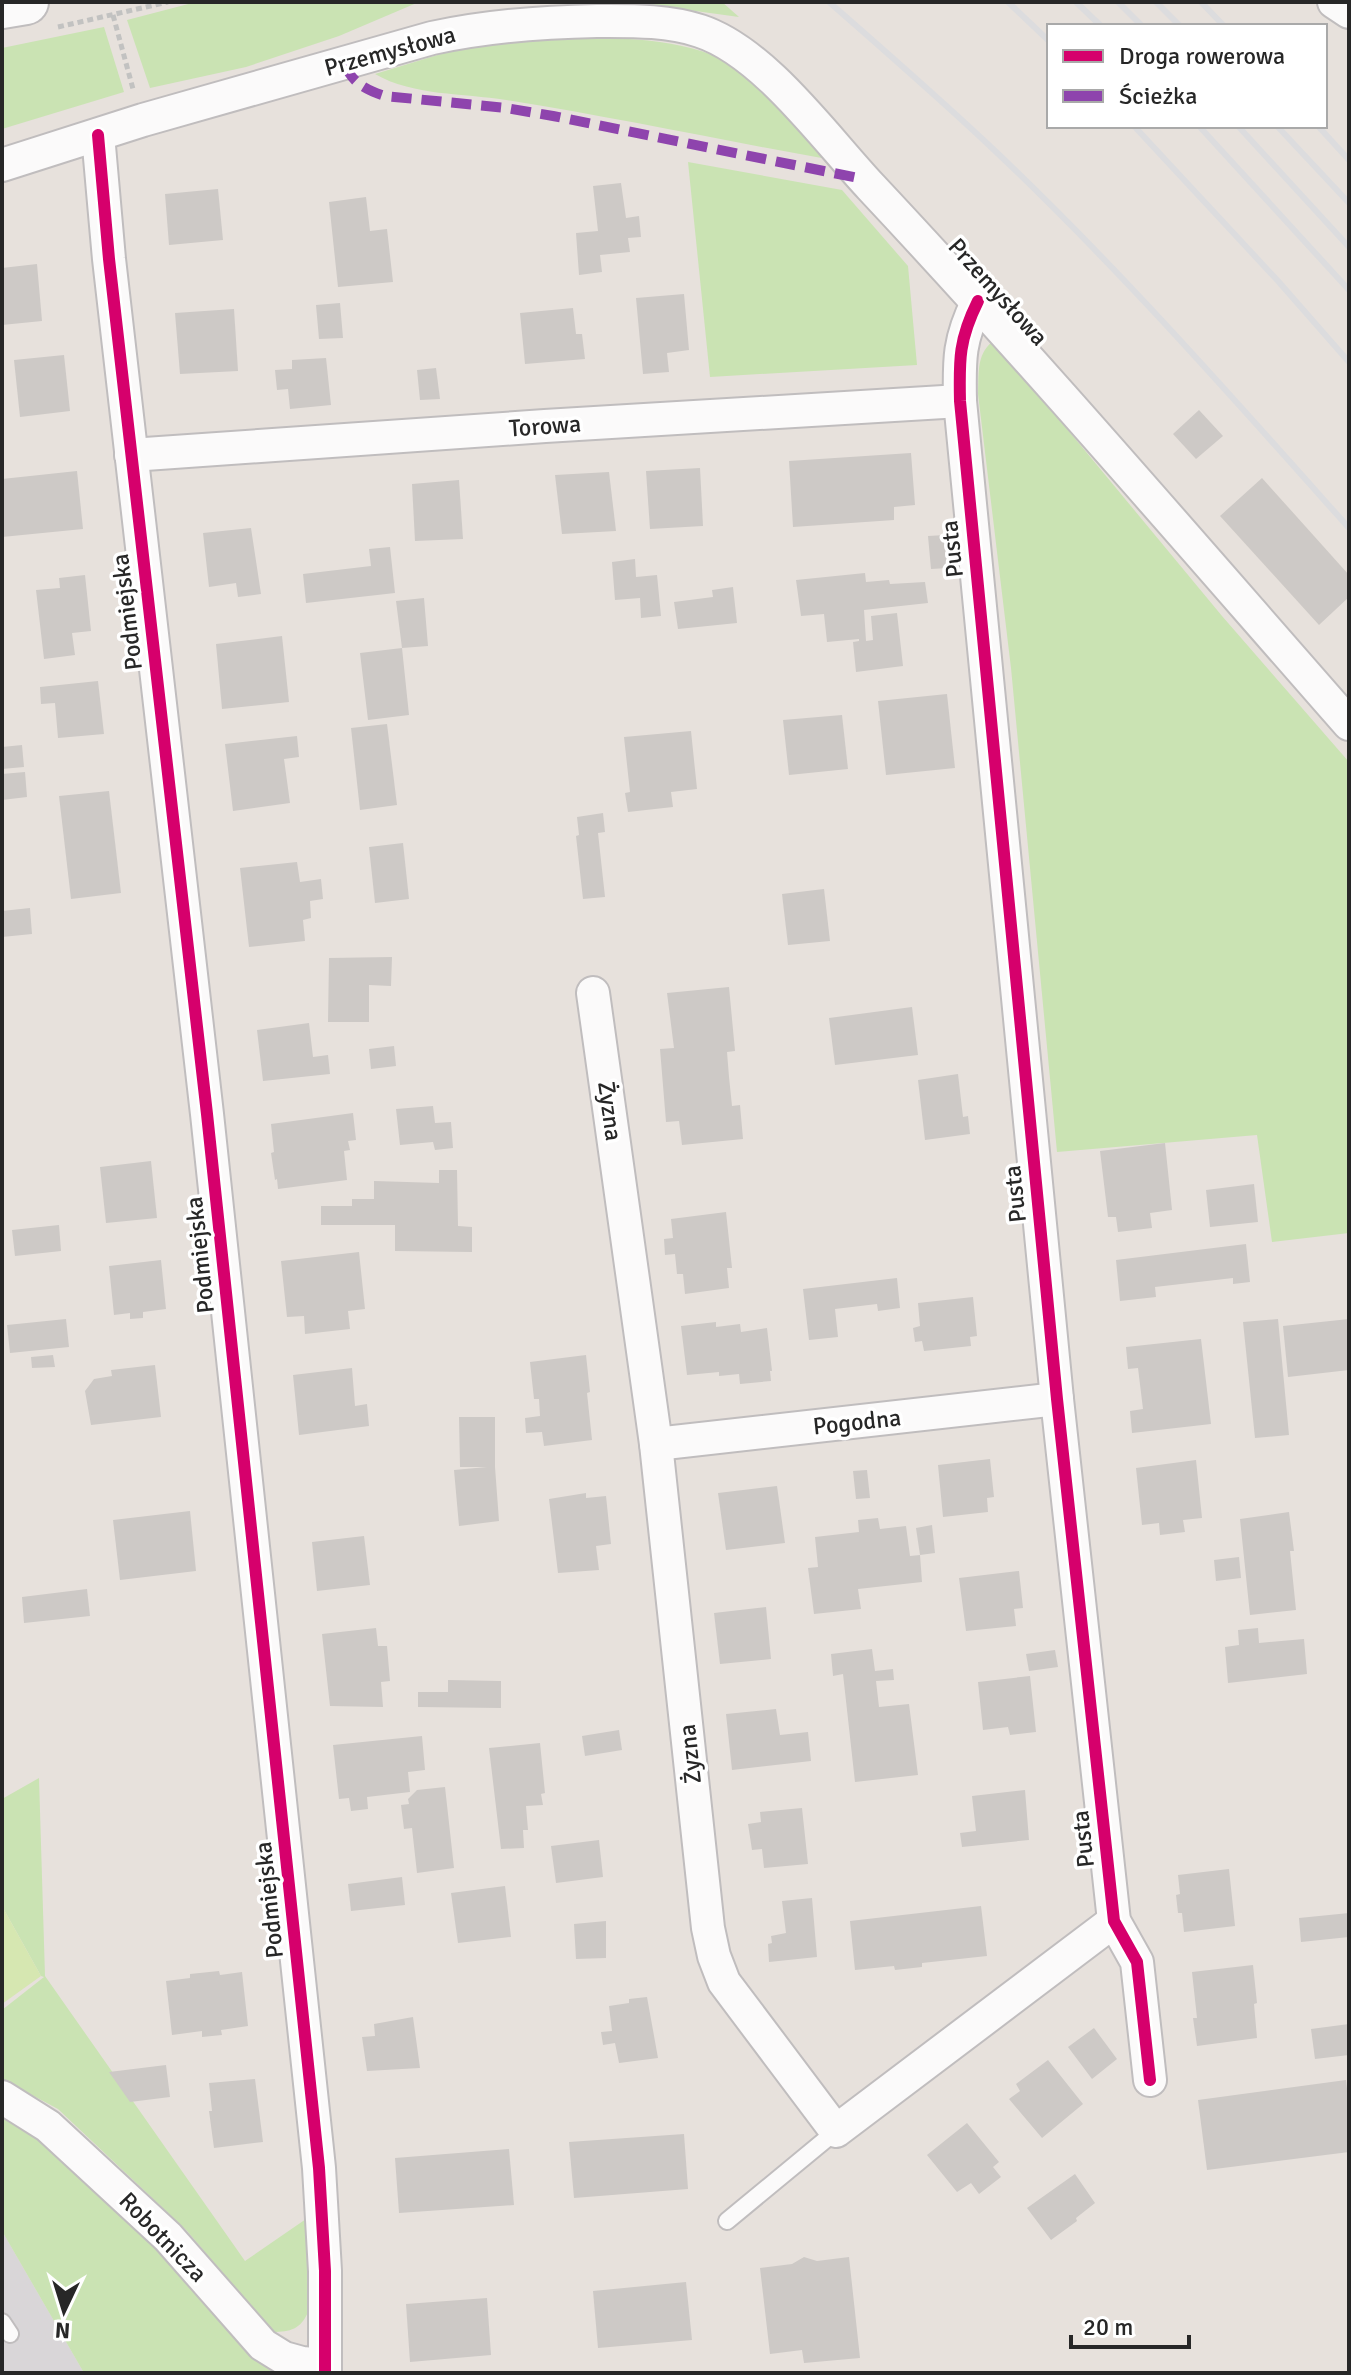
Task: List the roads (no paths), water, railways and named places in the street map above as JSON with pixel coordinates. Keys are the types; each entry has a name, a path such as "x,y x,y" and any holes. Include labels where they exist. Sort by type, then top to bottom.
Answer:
{"main road":[{"path":"2,6 40,15"}],"street":[{"path":"1334,2 1349,12"},
{"name":"Przemysłowa","path":"2,165 432,38 513,18 672,24 727,42 771,77 978,301 1349,724"},
{"name":"Podmiejska","path":"98,135 131,455 209,1129 317,2153 325,2271 325,2369"},
{"name":"Pusta","path":"978,301 960,345 960,401 1057,1399 1114,1921 1137,1962 1150,2080"},
{"name":"Torowa","path":"131,455 960,401"},
{"name":"Żyzna","path":"593,993 656,1444 708,1928 724,1982 836,2131"},
{"name":"Pogodna","path":"656,1444 1057,1399"},
{"path":"836,2131 1114,1921"},
{"name":"Robotnicza","path":"2,2097 48,2126 168,2237 263,2345 284,2358 325,2369"}],"lane":[{"path":"727,2221 836,2131"}],"railway":[{"path":"829,2 972,129 1085,239 1349,528"},
{"path":"1008,2 1047,39"},
{"path":"1076,2 1099,24"},
{"path":"1118,2 1140,24"},
{"path":"1156,2 1178,24"},
{"path":"1201,2 1222,24"},
{"path":"1136,128 1349,362"},
{"path":"1201,128 1349,290"},
{"path":"1240,128 1349,247"},
{"path":"1279,128 1349,203"},
{"path":"1320,128 1349,160"}]}
